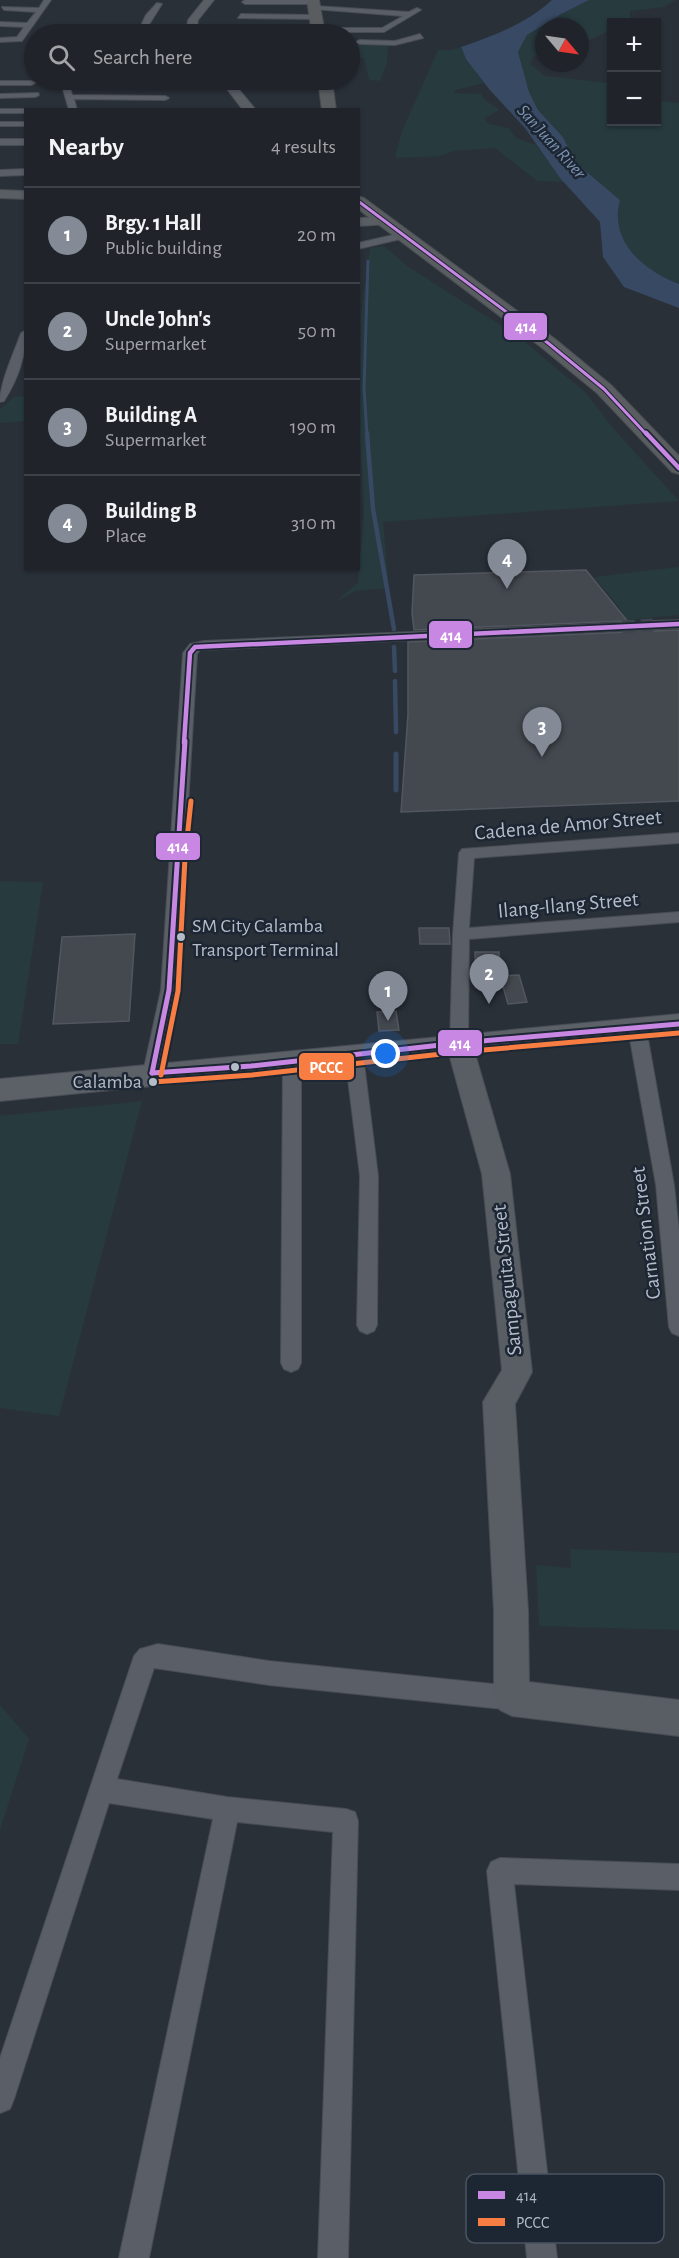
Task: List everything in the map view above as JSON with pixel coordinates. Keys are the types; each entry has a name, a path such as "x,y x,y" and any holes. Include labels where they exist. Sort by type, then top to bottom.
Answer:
{"highway":[{"path":"315,7 318,24"},
{"path":"326,90 329,108"},
{"path":"361,210 384,221 548,343 604,389 679,468"}],"main road":[{"path":"0,1090 152,1073 292,1062 459,1043 679,1024"}],"street":[{"path":"2,11 9,0"},
{"path":"29,24 48,0"},
{"path":"192,24 193,20 209,0"},
{"path":"244,2 413,12 384,30 360,31"},
{"path":"145,24 159,4"},
{"path":"241,15 315,7"},
{"path":"2,11 39,10"},
{"path":"0,24 24,25"},
{"path":"0,39 19,39 24,31"},
{"path":"360,42 395,43 420,36"},
{"path":"0,83 24,83"},
{"path":"67,90 73,108"},
{"path":"70,97 167,102 154,90"},
{"path":"233,90 248,108"},
{"path":"0,96 35,95"},
{"path":"0,111 24,111"},
{"path":"0,124 24,124"},
{"path":"0,142 24,142"},
{"path":"0,173 24,172"},
{"path":"0,194 24,195"},
{"path":"360,246 402,236"},
{"path":"0,399 11,380 24,339"},
{"path":"653,626 679,624"},
{"path":"152,1073 169,990 190,652 195,647 622,627"},
{"name":"Cadena de Amor Street","path":"459,1043 461,934 467,853 679,838"},
{"name":"Ilang-Ilang Street","path":"461,934 679,917"},
{"name":"Carnation Street","path":"637,1028 665,1185 679,1327"},
{"name":"Sampaguita Street","path":"459,1043 496,1174 517,1372 499,1402 511,1611 512,1698"},
{"path":"354,1054 369,1176 368,1325"},
{"path":"291,1364 292,1062"},
{"path":"0,2099 100,1789 130,1707 142,1664 148,1658 158,1656 269,1673 679,1718"},
{"path":"100,1789 227,1809 346,1821 333,2258"},
{"path":"134,2258 227,1809"},
{"path":"533,2174 500,1871 679,1877"},
{"path":"540,2243 542,2258"}],"green space":[{"path":"589,0 676,0 664,7 630,11 630,18 607,18 607,32 589,40 589,18 555,18"},
{"path":"535,30 535,57 530,64 535,68 535,72 540,72 545,76 607,83 607,126 661,126 661,101 679,103 679,284 658,274 631,251 620,230 618,214 620,200 575,162 563,137 538,110 529,92 518,52 527,35"},
{"path":"360,43 388,44 387,63 380,81 369,80 364,57 360,57"},
{"path":"461,47 466,59 484,83 455,90 454,93 481,94 485,100 500,110 484,118 488,124 509,128 516,138 536,145 564,182 537,181 495,148 454,151 439,156 395,158 402,131 438,50"},
{"path":"384,246 410,268 519,337 586,393 613,428 679,501 383,522 389,588 356,591 334,602 358,583 360,570 364,512 360,435 361,315 370,248"},
{"path":"24,396 24,421 0,423 0,409 14,397"},
{"path":"679,567 679,615 626,620 619,607 594,577"},
{"path":"0,881 43,882 18,1044 0,1044"},
{"path":"142,1101 59,1416 0,1408 0,1116"},
{"path":"570,1549 679,1553 679,1630 539,1626 536,1565 571,1568"},
{"path":"0,1705 29,1739 0,1830"}],"water":[{"name":"San Juan River","path":"552,0 589,0 555,18 535,18 535,30 527,35 518,52 529,92 538,110 563,137 575,162 620,200 618,214 620,230 631,251 658,274 679,284 679,308 624,287 603,257 600,222 560,178 525,128 489,89 466,59 461,47 520,23"}],"building":[{"path":"586,570 629,623 622,621 414,630 412,613 414,575"},
{"path":"629,623 646,623 645,627 653,631 679,630 679,801 401,812 408,714 408,642 627,632 631,628"},
{"path":"419,928 449,928 450,944 420,944"},
{"path":"135,934 129,1021 53,1024 62,937"},
{"path":"475,952 499,952 499,974 476,976"},
{"path":"519,975 527,1002 508,1004 500,976"},
{"path":"396,1011 399,1030 379,1031 377,1012"}],"waterway":[{"path":"367,435 364,388 368,261"},
{"path":"367,433 373,509 394,629"},
{"path":"394,647 395,671"},
{"path":"395,681 396,732"},
{"path":"396,754 396,790"}],"tunnel":[{"path":"622,627 653,625"}],"transit line":[{"name":"414","path":"360,202 548,343 604,389 679,468"},
{"name":"414","path":"152,1073 169,990 190,653 195,647 679,624"},
{"name":"PCCC","path":"161,1075 178,991 185,858 191,801"},
{"name":"414","path":"152,1073 251,1066 459,1043 679,1024"},
{"name":"PCCC","path":"153,1082 252,1075 460,1052 679,1033"}],"place":[{"name":"Building B","path":"507,589"},
{"name":"Building A","path":"542,757"},
{"name":"SM City Calamba Transport Terminal","path":"181,937"},
{"name":"Uncle John's","path":"489,1004"},
{"name":"Brgy. 1 Hall","path":"388,1021"},
{"name":"Calamba","path":"153,1082"}]}
